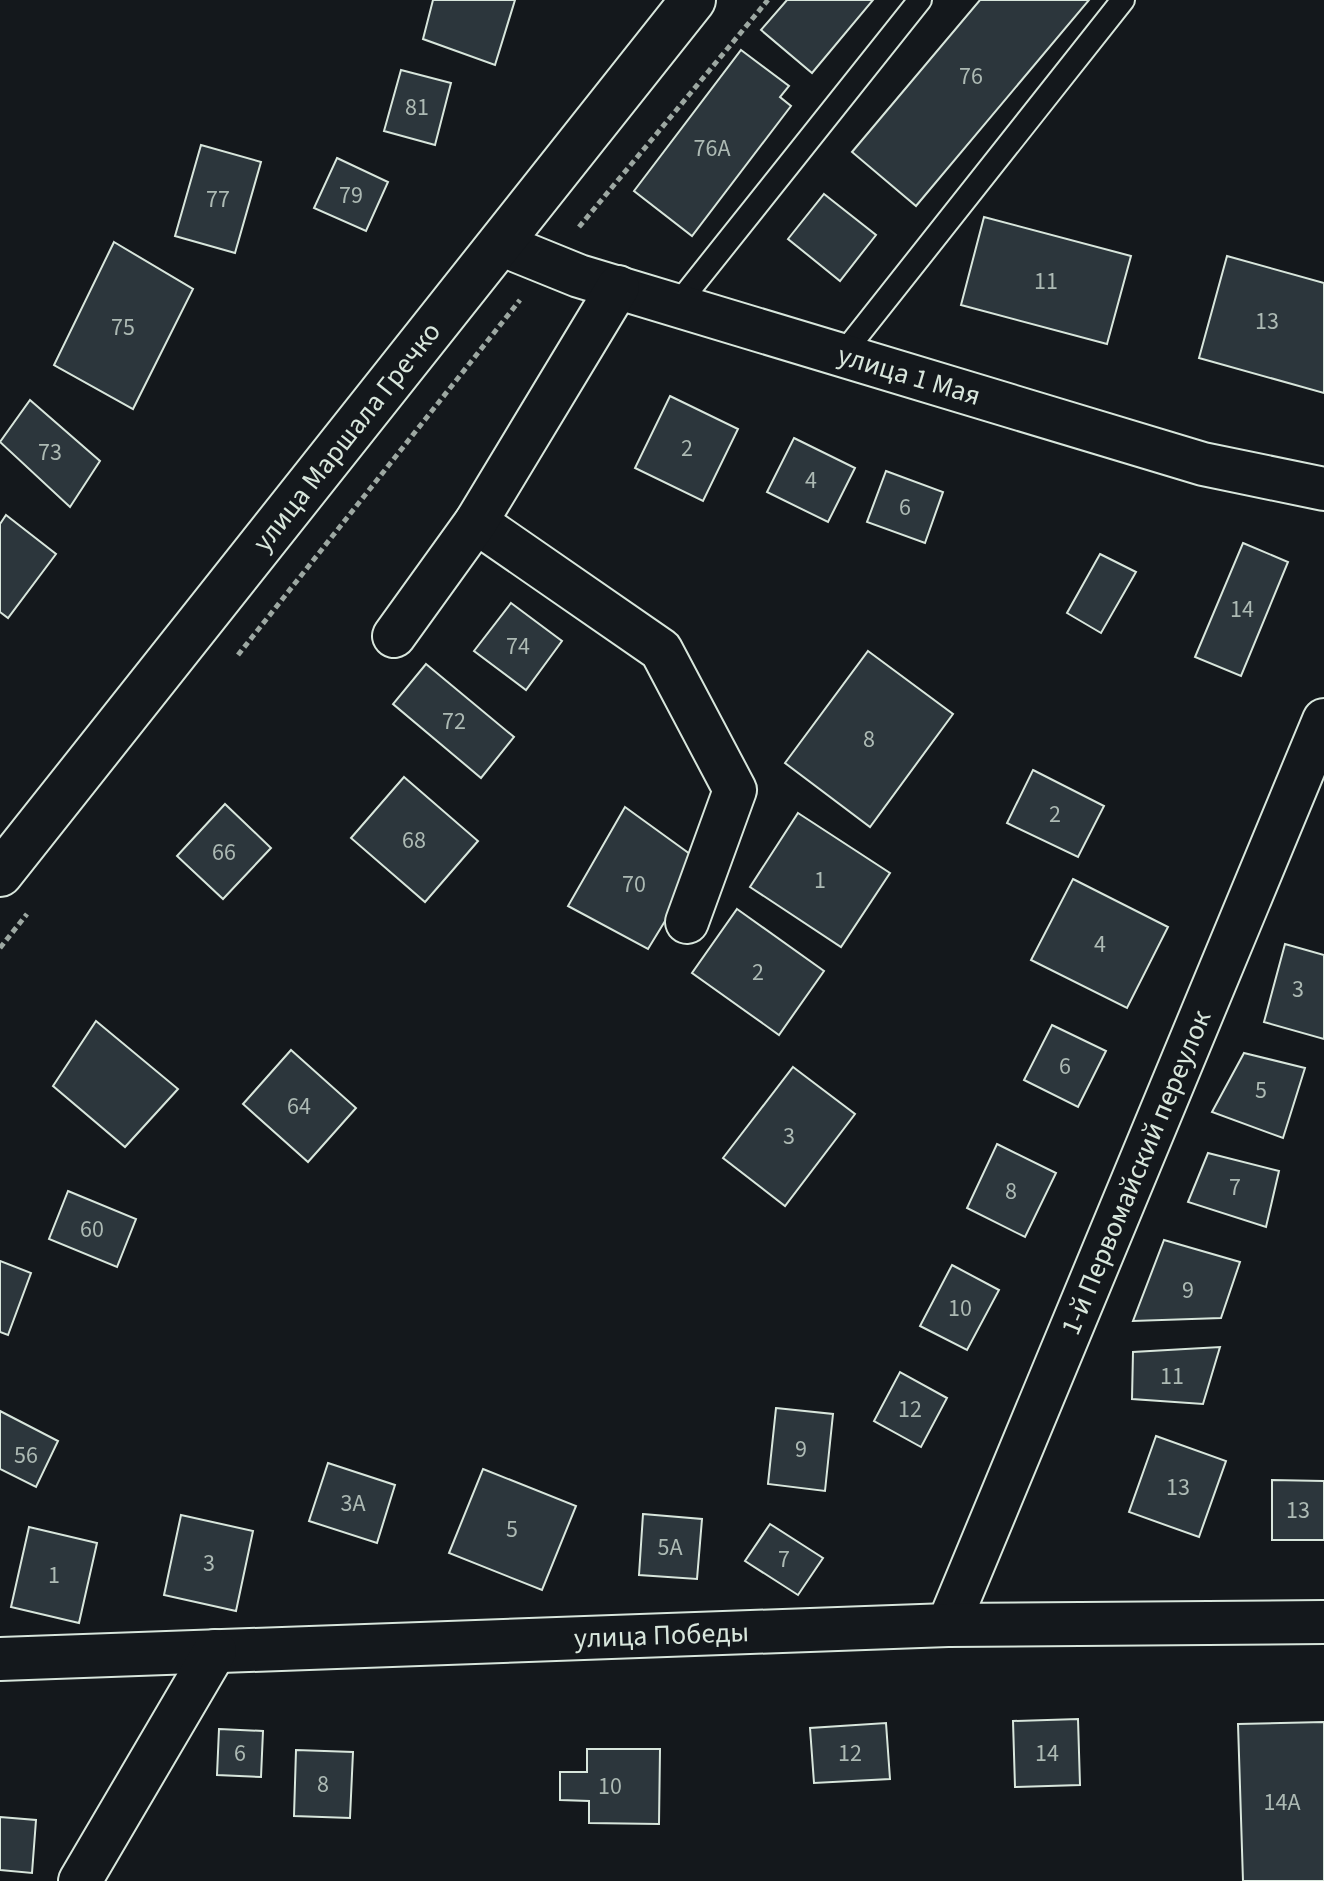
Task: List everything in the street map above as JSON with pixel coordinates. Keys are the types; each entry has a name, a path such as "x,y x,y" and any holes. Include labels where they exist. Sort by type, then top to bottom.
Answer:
{"main road":[{"name":"улица Маршала Гречко","path":"0,874 693,0"}],"street":[{"name":"улица 1 Мая","path":"500,244 618,287 1203,464 1324,489"},
{"path":"394,636 476,522 618,287"},
{"path":"476,522 661,650 735,790 687,922"},
{"name":"1-й Первомайский переулок","path":"948,1625 1324,720"},
{"name":"улица Победы","path":"0,1659 948,1625 1324,1622"},
{"path":"80,1881 215,1651"}],"lane":[{"path":"677,305 920,0"},
{"path":"842,355 1123,0"}],"path":[{"path":"236,657 549,264 768,0"},
{"path":"0,948 30,911"}],"building":[{"path":"433,0 515,0 495,65 423,39"},
{"path":"787,0 873,0 812,73 761,30"},
{"path":"980,0 1089,0 916,206 852,152"},
{"path":"741,50 789,86 780,97 791,106 692,236 634,191"},
{"path":"401,70 451,83 435,145 384,131"},
{"path":"201,145 261,162 235,253 175,236"},
{"path":"337,158 388,182 366,231 314,208"},
{"path":"824,194 876,235 840,281 788,239"},
{"path":"984,217 1131,256 1107,344 961,305"},
{"path":"114,242 193,289 133,409 54,365"},
{"path":"1227,256 1324,283 1324,393 1199,358"},
{"path":"670,396 738,429 703,501 635,468"},
{"path":"30,400 100,461 70,507 0,442"},
{"path":"794,438 855,468 828,522 767,492"},
{"path":"886,471 943,492 925,543 867,522"},
{"path":"6,515 56,554 8,618 0,612 0,524"},
{"path":"1243,543 1288,562 1241,676 1195,657"},
{"path":"1100,554 1136,572 1101,633 1067,613"},
{"path":"511,603 562,641 526,690 474,651"},
{"path":"868,651 953,714 870,827 785,763"},
{"path":"426,664 514,737 481,778 393,704"},
{"path":"1033,770 1104,806 1078,857 1007,823"},
{"path":"404,777 478,841 425,902 351,838"},
{"path":"225,804 271,848 223,899 177,856"},
{"path":"625,807 701,862 648,949 568,906"},
{"path":"798,813 890,873 841,947 750,887"},
{"path":"1073,879 1168,927 1127,1008 1031,960"},
{"path":"737,909 824,971 779,1035 692,973"},
{"path":"1285,944 1324,955 1324,1039 1264,1022"},
{"path":"96,1021 178,1089 125,1147 53,1086"},
{"path":"1052,1025 1106,1051 1078,1107 1024,1080"},
{"path":"291,1050 356,1108 308,1162 243,1104"},
{"path":"1244,1053 1305,1068 1283,1138 1212,1112"},
{"path":"793,1067 855,1114 785,1206 723,1158"},
{"path":"997,1144 1056,1173 1025,1237 967,1208"},
{"path":"1208,1153 1279,1171 1266,1227 1188,1202"},
{"path":"68,1191 136,1219 117,1267 49,1239"},
{"path":"1164,1240 1240,1262 1221,1318 1133,1321"},
{"path":"0,1261 31,1273 8,1335 0,1332"},
{"path":"952,1265 999,1290 967,1350 920,1326"},
{"path":"1220,1347 1203,1404 1132,1399 1133,1352"},
{"path":"900,1372 947,1398 921,1447 874,1421"},
{"path":"776,1408 833,1414 825,1491 768,1484"},
{"path":"0,1411 58,1441 36,1487 0,1469"},
{"path":"1156,1436 1226,1461 1199,1537 1129,1512"},
{"path":"328,1463 395,1485 377,1543 309,1521"},
{"path":"483,1469 576,1506 542,1590 449,1553"},
{"path":"1272,1480 1324,1481 1324,1540 1272,1540"},
{"path":"643,1514 702,1519 697,1579 639,1575"},
{"path":"181,1515 253,1531 236,1611 164,1595"},
{"path":"770,1524 823,1558 798,1595 745,1561"},
{"path":"29,1527 97,1543 79,1623 11,1607"},
{"path":"1078,1719 1080,1785 1015,1787 1013,1721"},
{"path":"1324,1722 1324,1881 1243,1881 1238,1724"},
{"path":"886,1723 890,1779 814,1783 810,1728"},
{"path":"219,1729 263,1731 261,1777 217,1775"},
{"path":"587,1749 660,1749 659,1824 589,1823 589,1801 560,1800 560,1772 587,1772"},
{"path":"296,1750 353,1752 350,1818 294,1816"},
{"path":"0,1817 36,1820 32,1873 0,1870"}]}
